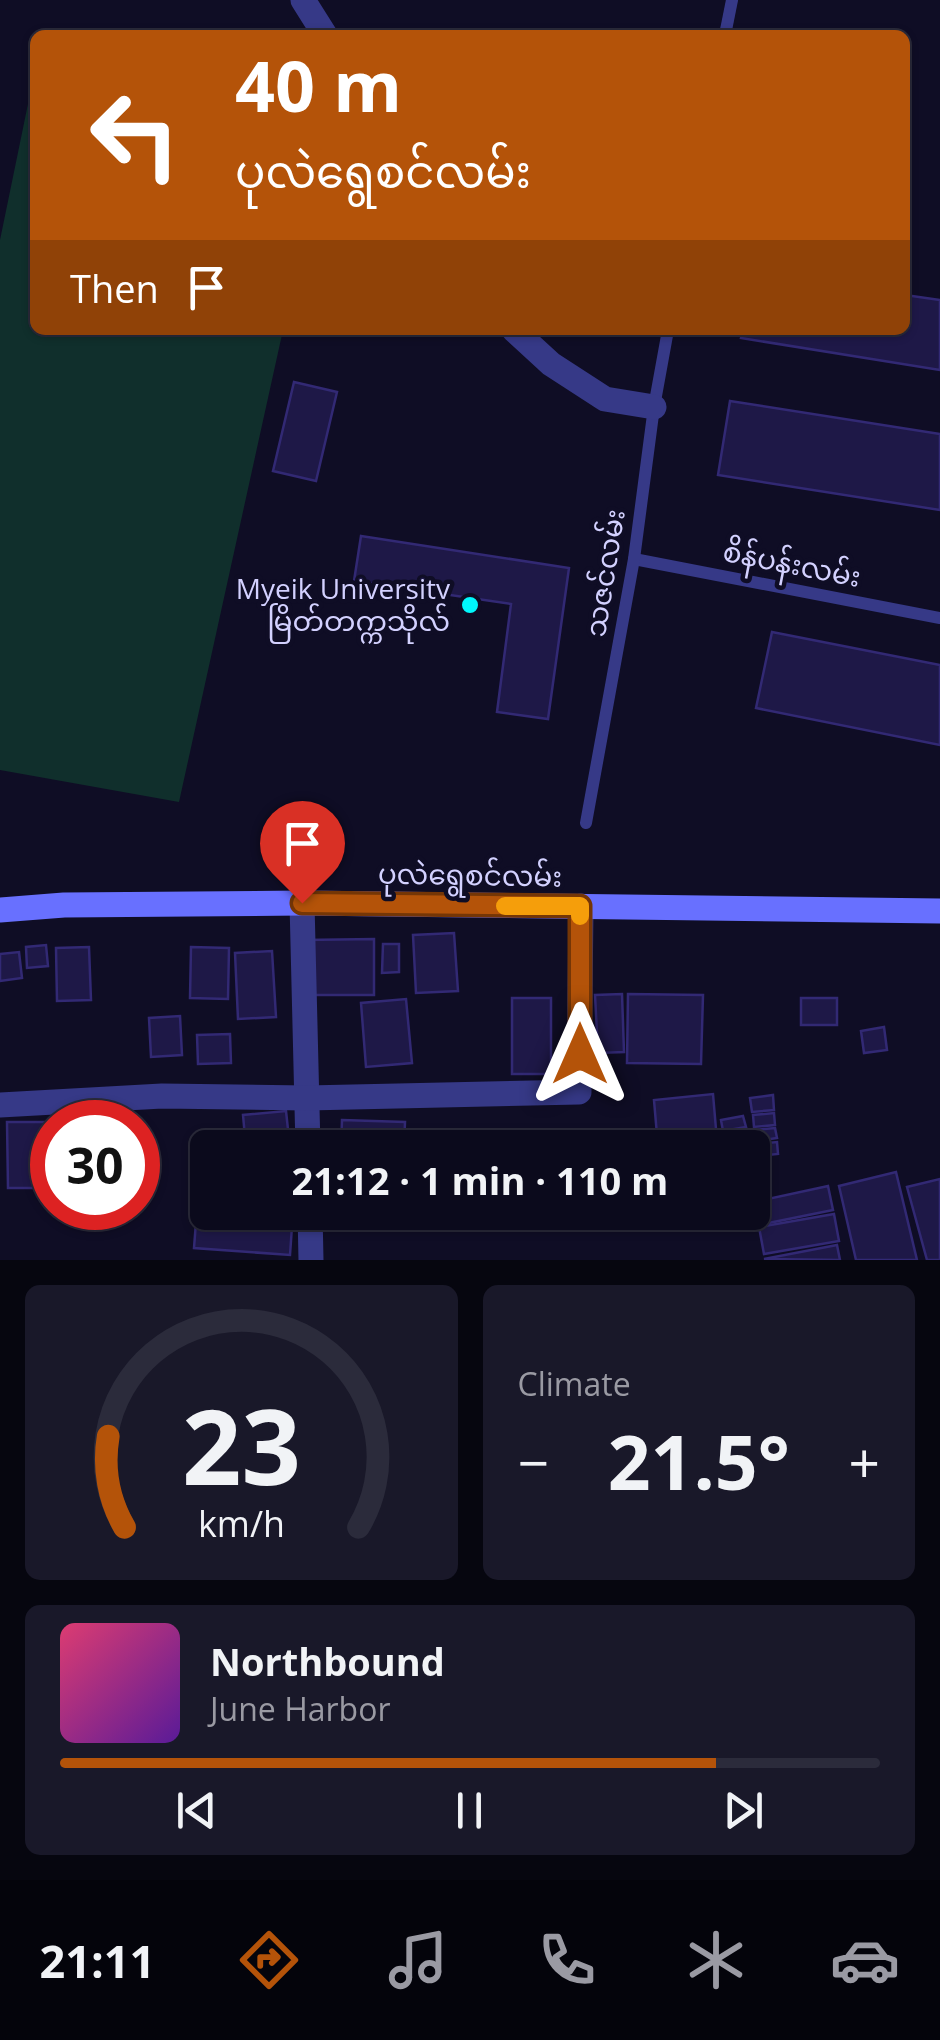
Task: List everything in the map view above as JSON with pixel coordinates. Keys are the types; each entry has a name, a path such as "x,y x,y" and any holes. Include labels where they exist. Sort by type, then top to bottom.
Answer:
{"street":[{"path":"303,0 322,30"},
{"path":"519,335 551,364 604,399 654,407"},
{"path":"302,903 308,1130"},
{"name":"ပုလဲရွေစင်လမ်း","path":"0,910 64,905 302,903 940,911"},
{"path":"0,1105 162,1096 307,1098 579,1092 580,906"},
{"path":"310,1230 311,1260"}],"lane":[{"path":"726,30 732,0"},
{"name":"သဇင်လမ်း","path":"586,823 634,559 667,335"},
{"name":"စိန်ပန်းလမ်း","path":"634,559 940,618"}],"green space":[{"path":"30,99 30,335 282,335 179,802 0,770 0,240"}],"building":[{"path":"910,296 940,300 940,370 741,338 910,335"},
{"path":"294,382 337,392 316,481 273,471"},
{"path":"730,401 940,434 940,510 718,475"},
{"path":"361,536 569,568 548,719 497,712 511,604 354,581"},
{"path":"772,632 940,665 940,745 756,708"},
{"path":"454,933 458,991 416,993 413,935"},
{"path":"374,939 374,995 304,995 304,940"},
{"path":"383,944 399,944 399,972 382,973"},
{"path":"46,945 48,966 27,968 26,947"},
{"path":"89,947 91,1000 57,1001 56,948"},
{"path":"191,947 229,948 228,999 190,998"},
{"path":"272,951 276,1017 238,1019 235,953"},
{"path":"19,952 22,978 0,981 0,954"},
{"path":"622,994 624,1052 598,1053 595,995"},
{"path":"628,994 703,995 701,1064 627,1063"},
{"path":"512,998 551,998 551,1074 512,1074"},
{"path":"801,998 837,998 837,1025 801,1025"},
{"path":"406,999 412,1063 366,1067 361,1003"},
{"path":"180,1016 182,1055 151,1057 149,1018"},
{"path":"884,1027 887,1050 864,1053 861,1031"},
{"path":"230,1034 231,1063 198,1064 197,1035"},
{"path":"713,1094 716,1130 657,1130 654,1100"},
{"path":"773,1095 774,1110 752,1112 750,1098"},
{"path":"286,1111 288,1130 244,1130 243,1115"},
{"path":"774,1113 775,1125 754,1127 753,1115"},
{"path":"743,1116 746,1127 723,1130 721,1120"},
{"path":"342,1120 405,1122 405,1130 342,1130"},
{"path":"7,1122 30,1122 30,1188 8,1188"},
{"path":"775,1128 777,1138 770,1139 770,1130 755,1130"},
{"path":"777,1142 778,1154 770,1155 770,1143"},
{"path":"896,1172 917,1260 856,1260 839,1186"},
{"path":"940,1179 940,1260 927,1260 907,1187"},
{"path":"828,1186 833,1210 770,1223 770,1199"},
{"path":"834,1214 839,1241 764,1254 760,1230 770,1230 770,1225"},
{"path":"195,1230 292,1230 290,1255 194,1248"},
{"path":"837,1245 840,1260 764,1259"}],"slow traffic":[{"path":"505,906 580,906 580,916"}],"place":[{"name":"Myeik University မြိတ်တက္ကသိုလ်","path":"470,605"}],"route":[{"path":"302,903 580,906 580,1054"}]}
